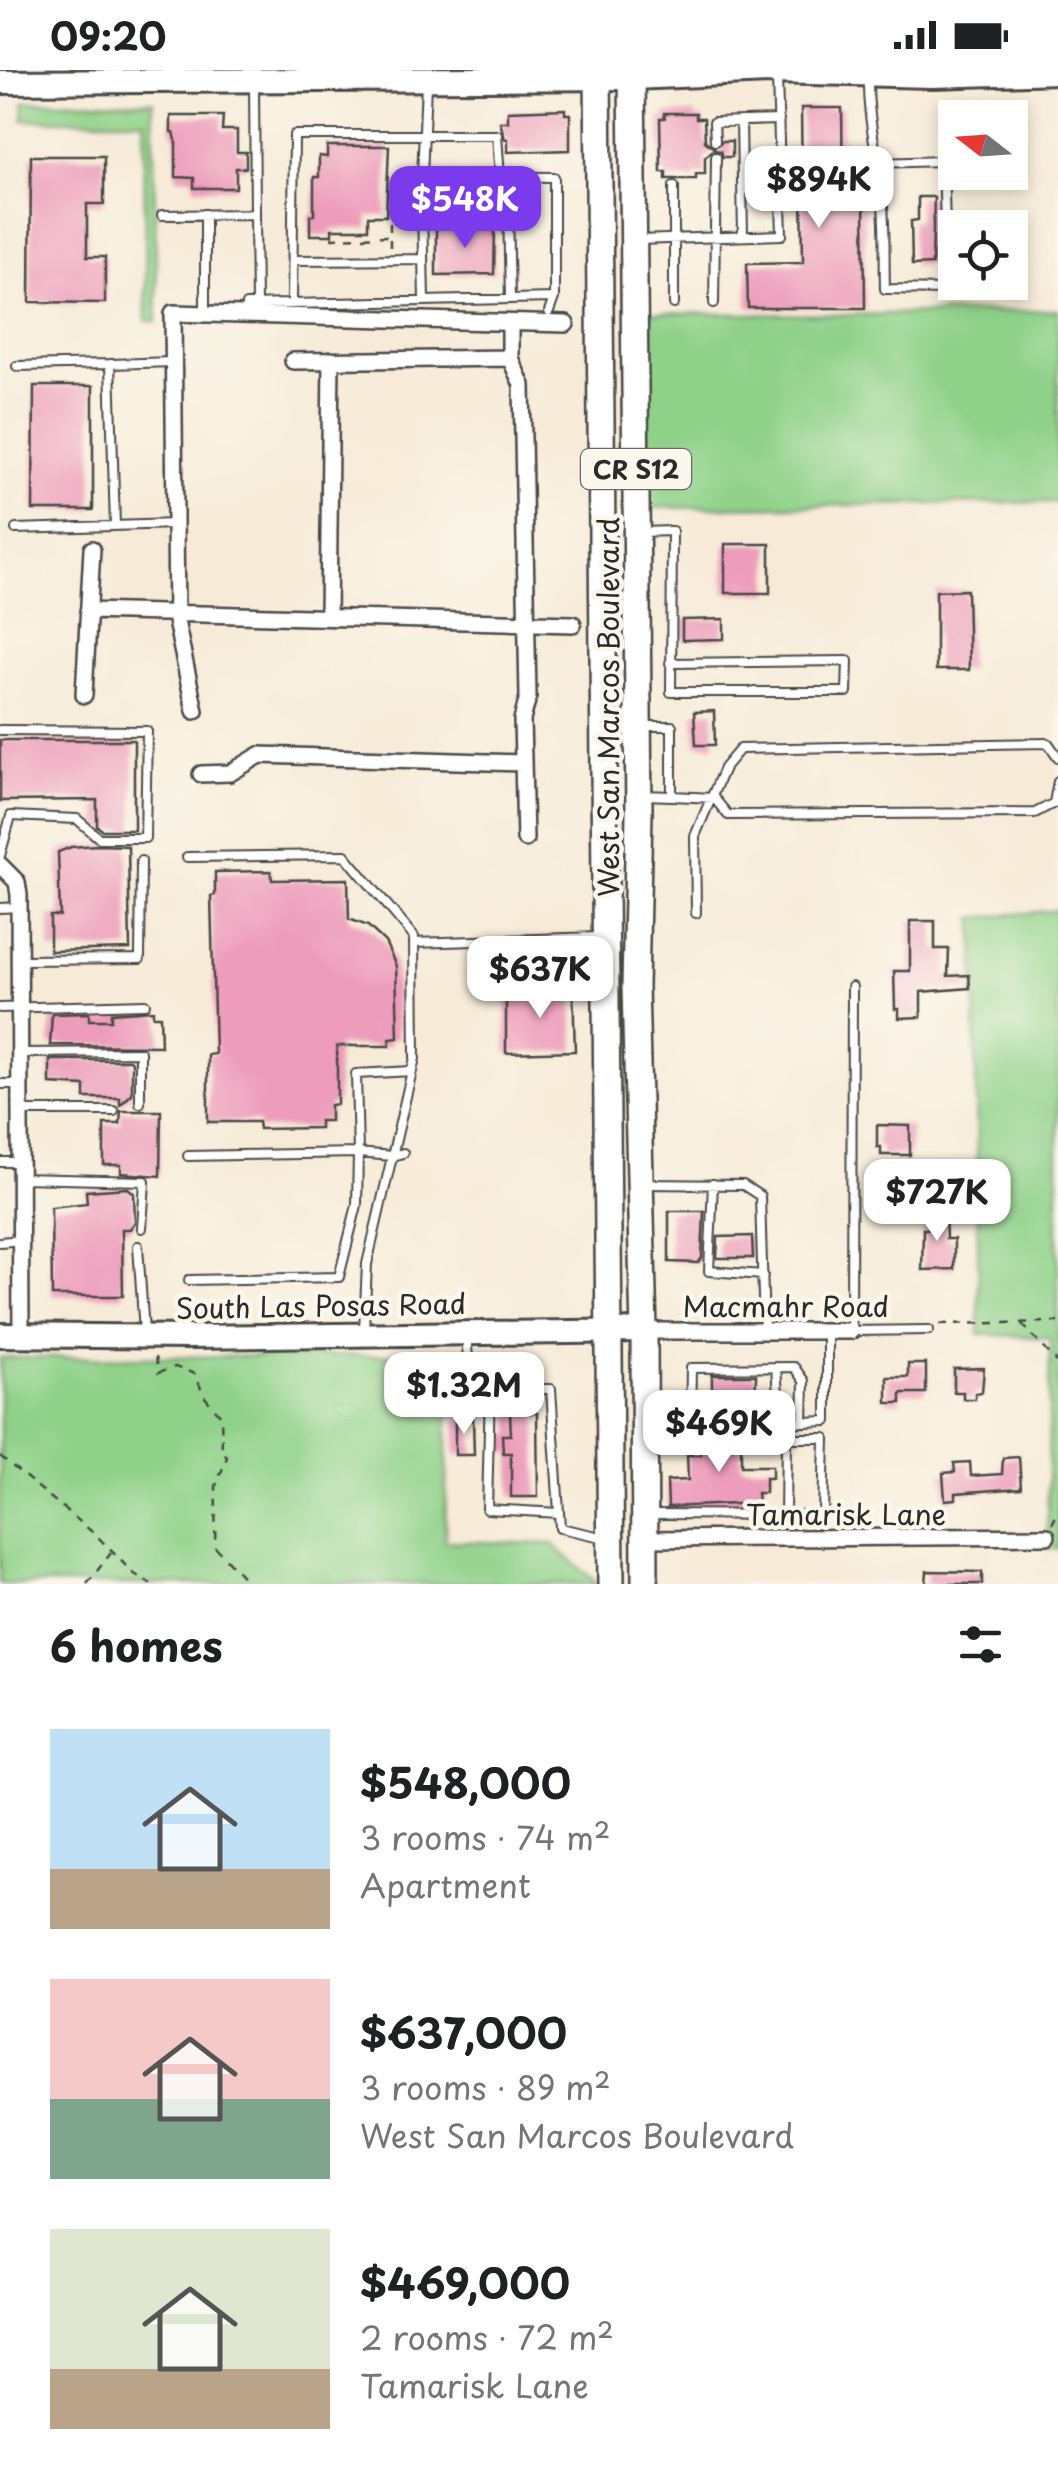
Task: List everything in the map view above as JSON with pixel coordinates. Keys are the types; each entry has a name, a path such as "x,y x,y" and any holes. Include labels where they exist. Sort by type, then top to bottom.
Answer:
{"main road":[{"path":"0,82 72,76 217,75 254,80 310,74 1058,72"},
{"name":"West San Marcos Boulevard","path":"598,74 611,1584"},
{"name":"West San Marcos Boulevard","path":"632,74 639,795 635,986 644,1330 645,1584"},
{"path":"603,624 637,625"},
{"path":"606,937 620,948 622,1042 627,1070 638,1094"},
{"name":"South Las Posas Road","path":"10,1335 149,1347 364,1335 644,1330"}],"street":[{"path":"195,710 176,613 173,313 251,310 566,324"},
{"path":"510,322 510,358 522,385 528,697 522,720 525,840"},
{"path":"293,361 510,358"},
{"path":"328,617 331,360"},
{"path":"84,695 92,549"},
{"path":"88,610 573,624"},
{"path":"201,774 230,772 260,755 523,763"},
{"path":"5,868 17,882 20,907 21,1240 10,1335"},
{"name":"Macmahr Road","path":"644,1330 851,1330"},
{"name":"Tamarisk Lane","path":"645,1526 1047,1536"}],"lane":[{"path":"634,240 782,234 777,72"},
{"path":"868,74 868,108 877,164 882,190 885,289 947,290 943,162 877,164"},
{"path":"424,299 425,132 441,76"},
{"path":"254,80 251,310 292,304 554,298"},
{"path":"715,141 714,122 779,120"},
{"path":"741,122 743,236"},
{"path":"292,304 294,135 497,135 500,177"},
{"path":"714,303 716,157"},
{"path":"422,176 554,177 554,298 549,312"},
{"path":"510,299 508,210 512,177"},
{"path":"674,186 674,304"},
{"path":"422,208 508,210"},
{"path":"205,214 206,314"},
{"path":"162,215 255,214"},
{"path":"293,260 423,259"},
{"path":"17,366 173,362"},
{"path":"110,364 115,526"},
{"path":"16,529 175,524"},
{"path":"636,532 672,531 670,626 670,663 670,692 848,692 848,660 670,663"},
{"path":"637,625 670,626"},
{"path":"638,726 672,726 672,796"},
{"path":"0,730 147,731 145,838 99,838 77,820 12,816 0,856"},
{"path":"696,914 695,836 724,768 740,749 1048,744 1058,758"},
{"path":"639,795 714,798 728,815 1035,813 1054,803 1058,781"},
{"path":"186,858 345,854 414,937 415,1058 366,1264 364,1335"},
{"path":"20,960 140,959 141,861"},
{"path":"0,908 20,907"},
{"path":"414,943 606,937"},
{"path":"851,1330 852,987"},
{"path":"0,1008 145,1004"},
{"path":"20,1053 140,1052 140,1104"},
{"path":"189,1280 339,1277 357,1205 356,1074 412,1072"},
{"path":"0,1084 20,1084"},
{"path":"403,1110 414,1110"},
{"path":"20,1111 114,1111"},
{"path":"188,1156 403,1154"},
{"path":"0,1162 20,1170 145,1181 142,1228"},
{"path":"640,1184 743,1184 760,1196 764,1331"},
{"path":"713,1184 709,1271 763,1275"},
{"path":"383,1196 394,1195"},
{"path":"373,1236 384,1235"},
{"path":"0,1242 21,1240"},
{"path":"138,1246 149,1347"},
{"name":"Macmahr Road","path":"851,1330 929,1330"},
{"path":"644,1430 827,1421 827,1331"},
{"path":"466,1333 471,1389 552,1389 560,1528 610,1539"},
{"path":"690,1427 691,1368 794,1366 804,1381 803,1422"},
{"path":"776,1367 780,1423"},
{"path":"490,1389 487,1509 559,1514"},
{"path":"645,1526 823,1515 825,1438 786,1438 785,1515"}],"path":[{"path":"392,259 390,193 412,192"},
{"path":"390,206 398,206"},
{"path":"390,224 399,224"},
{"path":"331,238 390,236"},
{"path":"929,1330 928,1324 1058,1322"},
{"path":"1021,1323 1058,1363"},
{"path":"149,1347 158,1372 175,1366 195,1374 204,1396 221,1416 222,1450 227,1458 216,1486 215,1547 248,1584"},
{"path":"0,1456 133,1573 152,1584"},
{"path":"87,1584 112,1552"}],"green space":[{"path":"153,101 157,322 146,320 144,120 23,120 24,102"},
{"path":"1058,310 1058,502 646,508 644,313 847,315"},
{"path":"1058,910 1058,1549 1047,1549 1050,1338 979,1334 974,918"},
{"path":"449,1355 445,1541 552,1544 598,1584 0,1584 0,1358"}],"building":[{"path":"801,108 842,108 843,196 864,195 865,308 748,308 747,263 803,262"},
{"path":"565,109 565,114 570,114 570,150 508,152 508,139 500,122 508,122 508,111"},
{"path":"664,113 696,113 696,118 704,118 705,141 714,148 722,141 732,141 732,157 723,157 721,151 713,150 705,157 705,174 696,174 696,179 666,179 666,172 661,172 660,118 665,118"},
{"path":"171,116 223,116 222,130 237,130 237,152 246,152 246,168 236,168 236,188 194,188 194,178 176,177 176,140 171,132"},
{"path":"327,146 389,146 386,216 368,216 368,229 332,229 332,235 310,235 314,177 319,177 319,156 327,157"},
{"path":"31,156 104,156 104,204 87,204 87,257 105,257 105,303 30,302"},
{"path":"918,197 934,197 932,264 912,265 911,221 918,220"},
{"path":"436,227 495,227 494,274 436,275"},
{"path":"34,386 93,386 93,510 33,510"},
{"path":"725,544 770,544 770,593 725,593"},
{"path":"967,590 969,670 936,670 936,591"},
{"path":"724,619 724,639 682,640 682,620"},
{"path":"714,711 715,745 696,745 694,712"},
{"path":"0,740 134,740 134,830 102,830 97,826 97,800 0,801"},
{"path":"96,845 128,846 130,949 50,951 50,916 60,916 58,852"},
{"path":"271,871 272,880 348,879 349,919 368,926 385,942 396,966 398,1038 390,1039 390,1046 337,1046 337,1104 330,1105 330,1121 320,1121 320,1128 259,1129 258,1122 208,1122 208,1055 215,1054 211,896 215,895 215,872"},
{"path":"910,921 935,921 935,949 949,949 948,976 969,975 970,988 921,992 921,1017 899,1018 899,1009 895,1009 894,971 910,971"},
{"path":"573,988 575,1051 506,1053 506,990"},
{"path":"153,1010 153,1016 160,1016 161,1046 50,1045 52,1014 89,1013 89,1020 111,1020 111,1013"},
{"path":"50,1060 130,1060 132,1094 120,1105 120,1098 85,1098 85,1086 50,1084"},
{"path":"121,1111 161,1111 160,1176 121,1173 121,1165 104,1165 104,1124 120,1124"},
{"path":"877,1125 910,1126 910,1155 881,1155"},
{"path":"128,1188 134,1193 135,1222 130,1229 122,1229 123,1296 52,1296 51,1207 87,1203 86,1191"},
{"path":"930,1209 945,1209 946,1239 954,1239 954,1269 922,1270 923,1229 930,1229"},
{"path":"669,1211 704,1211 702,1258 698,1263 669,1262"},
{"path":"752,1236 753,1258 717,1258 718,1237"},
{"path":"908,1364 926,1364 926,1393 901,1393 901,1403 887,1403 887,1377 908,1377"},
{"path":"984,1368 982,1392 975,1393 975,1399 963,1399 963,1392 954,1392 954,1369"},
{"path":"712,1375 756,1375 755,1413 720,1418 712,1411"},
{"path":"510,1413 537,1413 538,1497 511,1497 511,1453 503,1453 502,1435 511,1435"},
{"path":"473,1418 474,1455 455,1455 455,1419"},
{"path":"741,1432 741,1466 772,1466 772,1478 765,1478 765,1493 757,1493 758,1503 668,1507 667,1481 688,1480 687,1455 701,1455 700,1434"},
{"path":"1019,1457 1021,1488 956,1493 956,1499 945,1500 943,1473 955,1472 954,1463 970,1462 971,1476 1002,1474 1003,1458"},
{"path":"927,1571 982,1572 982,1584 926,1584"}]}
